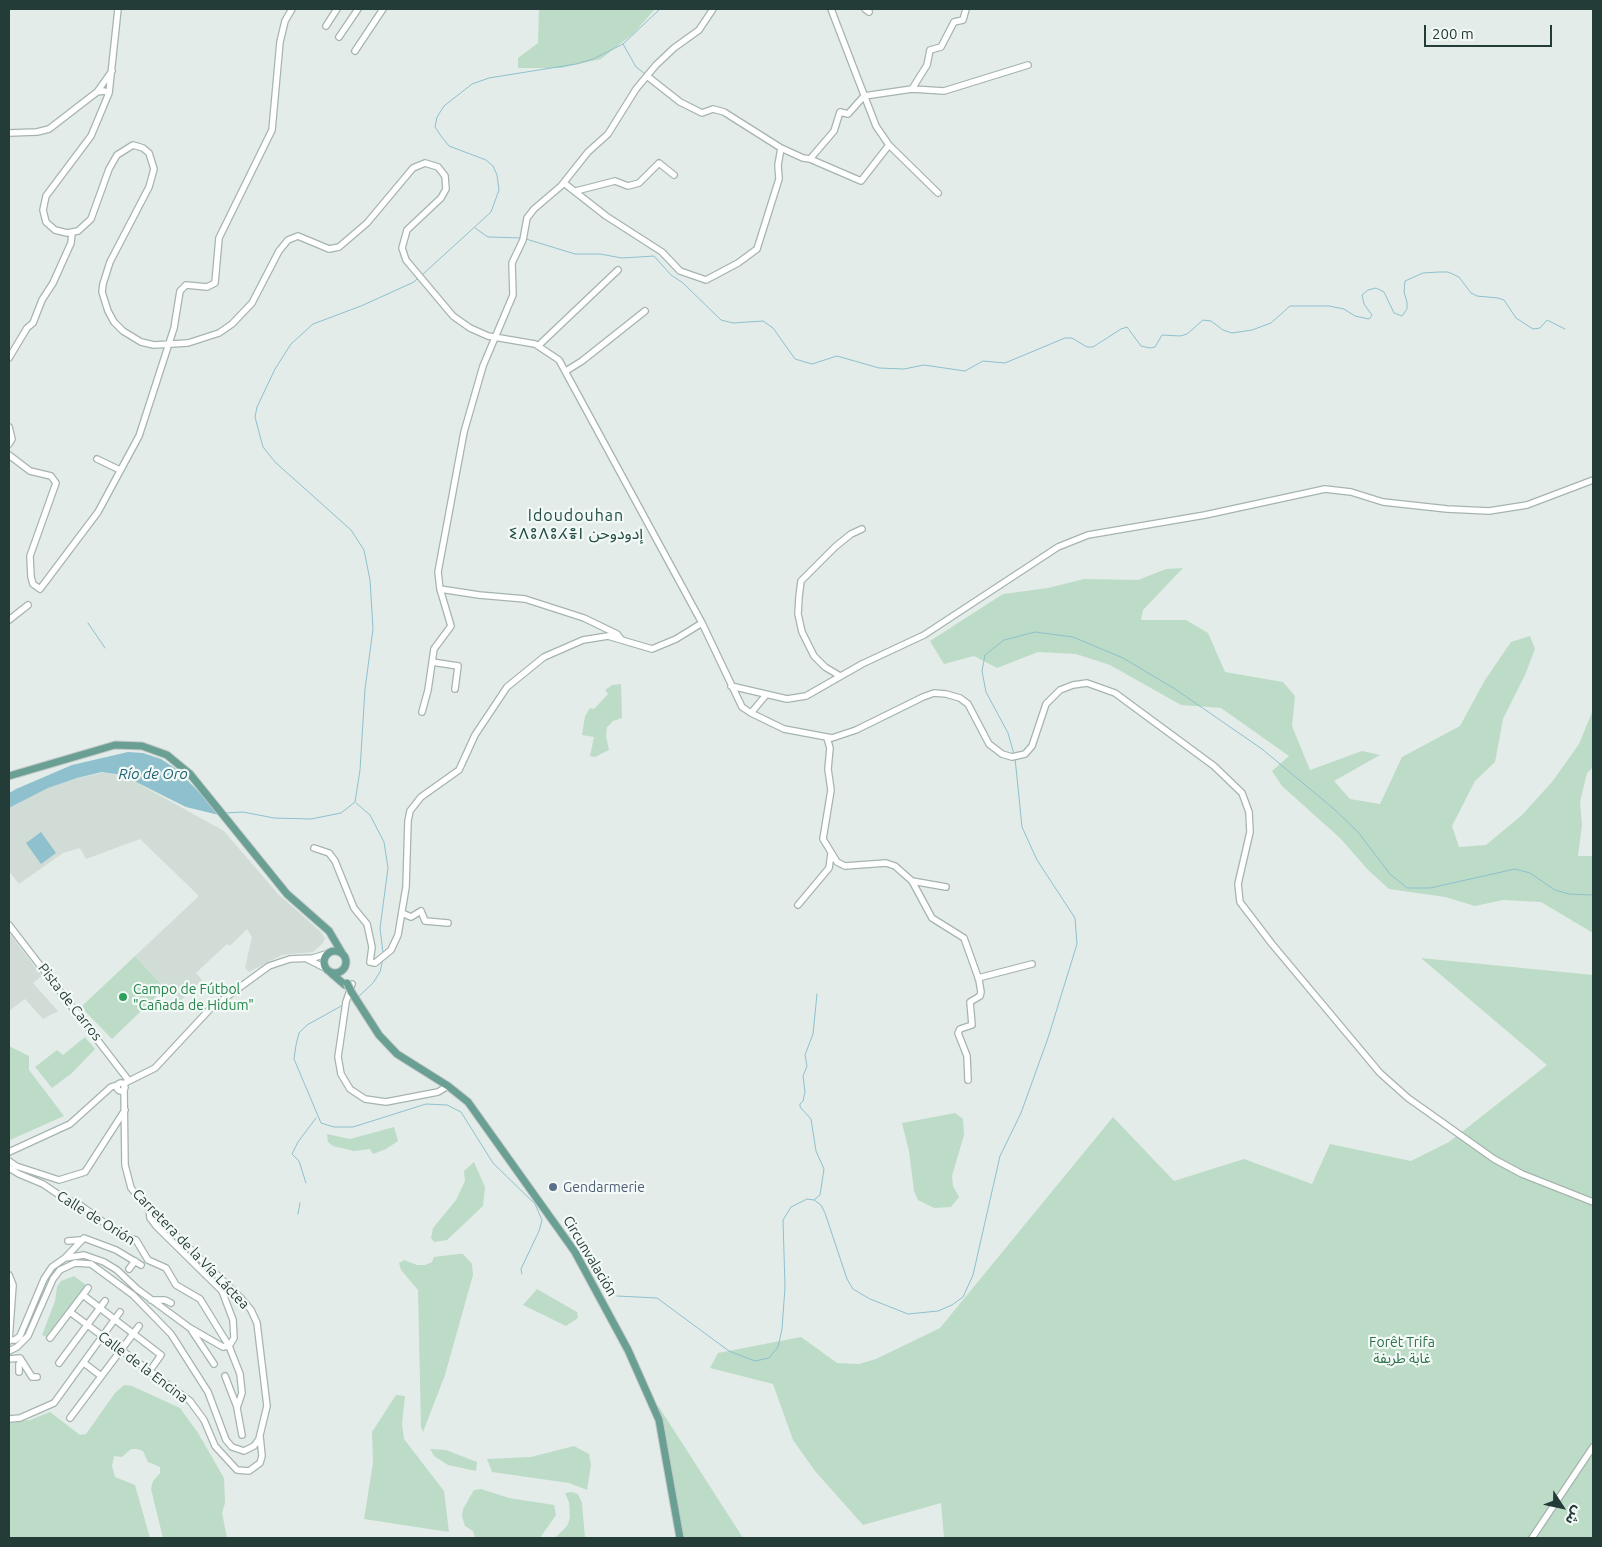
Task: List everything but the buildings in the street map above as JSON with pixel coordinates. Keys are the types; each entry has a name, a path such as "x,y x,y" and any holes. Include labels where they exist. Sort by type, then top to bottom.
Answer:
{"main road":[{"path":"9,776 98,749 131,745 149,748 167,755 185,769 287,894 334,936 346,960 344,968 348,984"},
{"path":"321,924 331,941 324,960 328,970 348,984"},
{"path":"327,953 334,950 342,953"},
{"path":"328,970 337,973 344,968"},
{"name":"Circunvalación","path":"348,984 364,1012 385,1042 397,1054 448,1086 464,1098 477,1112 554,1219 589,1276 617,1328 659,1420 680,1538"}],"street":[{"path":"118,9 114,67 110,93 90,136 51,188 44,202 44,216 50,226 61,232 72,233 83,228 91,219 109,169 117,155 133,145 143,148 153,161 152,179 110,262 102,292 114,322 132,338 141,342 169,345 199,341 226,329 252,303 279,252 288,240 298,236 329,249 339,248 367,223 413,168 425,163 432,164 442,171 446,189 440,198 410,226 404,236 404,254 413,270 453,316 474,331 494,337 526,341 538,346 559,360 702,623 742,707 784,729 827,738 850,733 922,697 934,693 946,694 960,698 968,704 989,744 1002,754 1016,756 1032,746 1048,700 1066,687 1087,683 1115,693 1214,766 1238,788 1248,805 1249,840 1238,884 1238,896 1243,907 1371,1062 1408,1098 1494,1159 1522,1174 1593,1202"},
{"path":"9,455 30,471 51,476 56,483 30,556 30,577 33,584 40,589 93,519 139,436 169,345 177,316 178,297 183,288 190,285 207,286 215,282 219,238 272,130 280,42 285,21 292,9"},
{"path":"326,26 337,9"},
{"path":"339,37 358,9"},
{"path":"355,50 383,9"},
{"path":"422,712 434,649 451,626 440,589 440,559 464,432 494,337 513,295 512,263 523,240 527,218 534,209 564,183 588,152 608,134 647,76 665,56 699,30 713,9"},
{"path":"831,9 850,54 876,126 889,145 938,193"},
{"path":"912,89 927,65 930,50 941,47 954,22 963,20 966,9"},
{"path":"810,158 834,131 840,112 848,114 864,96 912,89 944,91 1028,65"},
{"path":"9,133 37,132 49,129 96,92 114,67"},
{"path":"647,76 680,102 702,113 713,110 724,112 781,148 861,180 889,145"},
{"path":"96,92 104,90 110,93"},
{"path":"564,183 606,216 662,252 680,271 706,280 738,263 756,248 779,178 778,165 781,148"},
{"path":"576,191 615,181 628,186 638,183 659,163 674,175"},
{"path":"9,358 27,328 33,323 42,300 53,283 71,243 72,233"},
{"path":"538,346 618,270"},
{"path":"566,371 582,361 645,311"},
{"path":"9,428 12,439 9,444"},
{"path":"97,459 120,470"},
{"path":"731,686 787,699 800,698 840,676 919,638 1058,547 1088,535 1205,515 1325,489 1351,492 1383,502 1447,509 1489,511 1526,505 1593,480"},
{"path":"840,676 824,667 814,656 802,632 798,597 801,581 831,551 851,534 862,529"},
{"path":"440,589 479,596 525,599 584,618 617,634 620,639"},
{"path":"9,620 28,605"},
{"path":"314,848 329,853 335,861 354,908 365,921 371,934 370,962 379,960 388,953 395,943 402,913 408,868 408,821 410,811 421,797 459,770 475,735 507,687 544,657 601,636 620,639 652,649 676,639 702,623"},
{"path":"432,662 458,666 455,689"},
{"path":"751,713 766,695"},
{"path":"827,738 831,757 828,770 831,790 823,839 830,853 837,862 845,866 878,862 891,864 912,881 932,918 964,938 981,992 980,996 970,1002 972,1025 960,1029 958,1033 967,1056 968,1080"},
{"path":"798,905 829,868 830,853"},
{"path":"912,881 946,887"},
{"path":"402,913 411,917 418,910 422,912 426,922 448,923"},
{"name":"Pista de Carros","path":"9,924 122,1086"},
{"path":"9,1152 70,1124 108,1090 122,1086 148,1073 160,1064 210,1009 238,987 276,963 327,953"},
{"path":"305,958 328,970"},
{"path":"978,978 1032,964"},
{"path":"348,984 338,1054 340,1070 347,1086 356,1094 376,1102 394,1101 438,1092 448,1086"},
{"name":"Carretera de la Vía Láctea","path":"122,1086 125,1108 126,1176 136,1196 241,1298 254,1315 258,1330 266,1398 266,1415 254,1446"},
{"path":"16,1166 59,1180 85,1172 125,1108"},
{"path":"9,1161 27,1177"},
{"name":"Calle de Orión","path":"9,1168 43,1184 62,1197 80,1205 121,1235 136,1240 148,1260 166,1268 176,1285 200,1299 229,1346 242,1380 242,1393 237,1408"},
{"path":"65,1258 84,1255 104,1262 122,1274 151,1300 190,1328 223,1347 229,1346 233,1342 234,1329 231,1312 222,1291 157,1227 150,1218 149,1209"},
{"path":"68,1242 80,1238 116,1250 141,1265"},
{"path":"9,1351 18,1348 24,1341 49,1271 65,1258 80,1238"},
{"path":"129,1269 135,1261"},
{"path":"9,1275 12,1285 9,1340 20,1336 53,1279 65,1266 86,1262 104,1272 150,1310 179,1344 210,1396 229,1443 240,1451 254,1446 262,1452"},
{"path":"50,1338 88,1288"},
{"path":"82,1295 161,1355 149,1372"},
{"path":"151,1300 164,1300 171,1303"},
{"path":"59,1363 104,1301"},
{"name":"Calle de la Encina","path":"70,1312 186,1398 198,1410 215,1446 233,1467 245,1472 254,1470 262,1460 262,1452"},
{"path":"9,1419 20,1418 54,1403 120,1312"},
{"path":"70,1418 139,1326"},
{"path":"190,1328 214,1364"},
{"path":"9,1359 21,1360"},
{"path":"19,1372 21,1360"},
{"path":"21,1360 32,1377 37,1377"},
{"path":"84,1363 101,1376"},
{"path":"226,1376 233,1392 242,1435"},
{"path":"260,1434 262,1452"},
{"path":"1532,1538 1593,1447"}],"shaded area":[{"path":"105,772 128,778 224,831 278,894 321,932 325,939 323,943 313,952 282,955 249,972 245,968 252,937 247,929 230,946 227,944 196,973 202,980 179,1002 135,956 199,896 140,839 86,859 80,848 63,853 19,884 9,871 9,808 48,788 74,779"},
{"path":"9,933 42,976 33,983 58,1011 43,1019 25,999 9,1011"}],"green space":[{"path":"539,9 655,9 634,33 601,59 561,68 518,68 518,58 538,43"},
{"path":"1183,568 1143,610 1141,620 1186,620 1208,633 1225,672 1283,682 1295,696 1292,726 1310,770 1362,751 1380,755 1334,781 1350,799 1380,804 1402,757 1460,726 1485,680 1511,642 1530,636 1535,649 1525,675 1503,719 1495,762 1475,781 1452,826 1459,847 1486,845 1522,815 1552,782 1579,744 1593,710 1593,767 1587,773 1580,802 1582,825 1578,856 1593,856 1593,933 1541,902 1503,900 1475,906 1445,897 1389,889 1368,870 1341,839 1282,786 1272,771 1289,756 1221,708 1181,705 1110,665 1076,654 1038,652 997,668 974,656 944,664 930,641 1003,594 1048,588 1084,579 1138,580 1166,569"},
{"path":"621,684 622,718 613,721 607,727 606,736 609,750 595,757 590,756 594,737 582,735 585,716 590,708 594,709 608,694 605,690 612,685"},
{"name":"Campo de Fútbol \"Cañada de Hidum\"","path":"135,956 165,988 112,1039 81,1007"},
{"name":"Forêt Trifa غابة طريفة","path":"1421,958 1593,975 1593,1538 944,1538 941,1503 863,1525 815,1471 793,1440 773,1384 710,1368 718,1353 801,1337 837,1363 859,1364 876,1359 940,1328 1113,1117 1174,1181 1244,1159 1312,1184 1330,1144 1411,1161 1449,1142 1547,1065"},
{"path":"85,1037 95,1049 72,1073 52,1088 35,1067 57,1050 63,1055"},
{"path":"9,1046 29,1056 29,1070 64,1116 10,1140"},
{"path":"955,1113 963,1119 964,1135 952,1176 953,1186 959,1197 951,1207 934,1208 918,1200 914,1191 909,1151 902,1123"},
{"path":"394,1127 398,1141 386,1149 373,1154 370,1149 354,1151 333,1146 328,1142 327,1134 350,1139"},
{"path":"474,1162 485,1187 483,1206 447,1240 434,1242 431,1238 433,1228 456,1200 465,1181 464,1171"},
{"path":"463,1254 472,1264 473,1275 445,1375 423,1432 421,1427 418,1290 401,1270 399,1263 404,1260 417,1265 425,1265 432,1262 434,1257"},
{"path":"74,1276 86,1285 46,1337 42,1335 55,1301 57,1287 61,1281"},
{"path":"537,1289 577,1312 578,1318 566,1326 523,1305"},
{"path":"124,1385 132,1386 180,1408 198,1433 224,1478 225,1503 222,1513 227,1538 163,1538 151,1489 153,1481 160,1473 160,1467 148,1462 143,1451 131,1449 122,1457 114,1456 112,1466 115,1477 135,1485 150,1538 9,1538 9,1423 30,1420 50,1412 80,1435 86,1434 115,1393"},
{"path":"396,1395 405,1396 402,1424 404,1439 444,1491 449,1532 364,1519 373,1463 372,1432"},
{"path":"651,1399 659,1407 743,1538 681,1538"},
{"path":"574,1446 589,1454 591,1465 587,1490 569,1483 492,1472 487,1459 531,1457"},
{"path":"430,1449 446,1450 477,1462 476,1471 448,1465 434,1456"},
{"path":"481,1489 509,1498 554,1505 556,1515 540,1538 475,1538 473,1531 465,1526 462,1516 463,1509 474,1490"},
{"path":"565,1493 578,1494 582,1503 585,1538 555,1538 567,1526 570,1518 569,1502"}],"water":[{"name":"Río de Oro","path":"128,752 143,753 161,759 176,769 223,816 186,807 122,775 102,772 48,788 9,808 9,793 16,789 72,765"},
{"path":"41,832 56,853 41,864 26,843"}],"waterway":[{"path":"422,275 491,212 499,190 497,175 493,166 486,160 449,146 435,127 437,117 444,106 472,84 489,78 576,64 593,59 623,44 660,9"},
{"path":"623,44 636,67 644,73"},
{"path":"475,228 488,237 522,238"},
{"path":"526,239 575,254 600,254 622,258 654,256 671,275 683,283 721,320 733,323 763,321 773,328 795,359 812,364 837,356 879,368 904,369 924,365 965,371 983,361 1005,363 1065,338 1072,338 1087,347 1093,347 1127,327 1141,346 1150,348 1155,347 1162,335 1180,336 1187,334 1203,320 1211,321 1223,330 1232,333 1252,330 1271,323 1290,306 1329,306 1344,309 1355,316 1369,319 1372,315 1364,304 1362,295 1368,290 1376,288 1384,292 1394,313 1402,316 1407,309 1404,292 1405,281 1423,273 1439,272 1448,272 1459,277 1471,293 1477,296 1504,300 1516,318 1533,329 1540,328 1547,320 1565,329"},
{"path":"225,813 243,812 274,818 311,819 341,813 355,802 360,770 365,689 373,629 370,580 364,550 351,530 275,462 263,447 255,417 257,407 275,369 291,344 313,324 361,306 414,282 419,277"},
{"path":"88,623 105,648"},
{"path":"1014,754 1008,733 986,692 982,671 985,655 1004,640 1035,632 1073,637 1123,658 1175,689 1262,749 1334,809 1358,832 1390,874 1407,888 1430,888 1515,869 1530,873 1555,890 1569,894 1593,895"},
{"path":"617,1296 657,1298 729,1351 755,1361 769,1358 778,1347 782,1329 785,1287 783,1220 791,1207 807,1199 814,1200 821,1205 847,1279 853,1289 870,1299 908,1314 938,1311 952,1305 963,1297 973,1275 1000,1156 1021,1113 1048,1038 1077,944 1075,918 1037,860 1022,827 1015,758"},
{"path":"356,803 370,815 384,842 388,868 380,928 383,953"},
{"path":"357,998 373,983 380,972 383,959"},
{"path":"814,1200 820,1195 824,1169 816,1151 811,1119 800,1107 800,1104 803,1101 805,1092 803,1076 807,1066 805,1055 813,1034 817,994"},
{"path":"343,1005 307,1025 299,1033 296,1045 294,1059 321,1123 334,1127 353,1127 426,1104 447,1105 461,1112 493,1163 535,1204 542,1220 539,1231 521,1269 522,1274"},
{"path":"306,1183 299,1161 292,1154 298,1142 316,1118"},
{"path":"298,1214 300,1203"}],"place":[{"name":"Campo de Fútbol \"Cañada de Hidum\"","path":"123,997"},
{"name":"Gendarmerie","path":"553,1187"}],"district":[{"name":"Idoudouhan ⵉⴷⵓⴷⵓⵃⴻⵏ إدودوحن","path":"576,525"}]}
